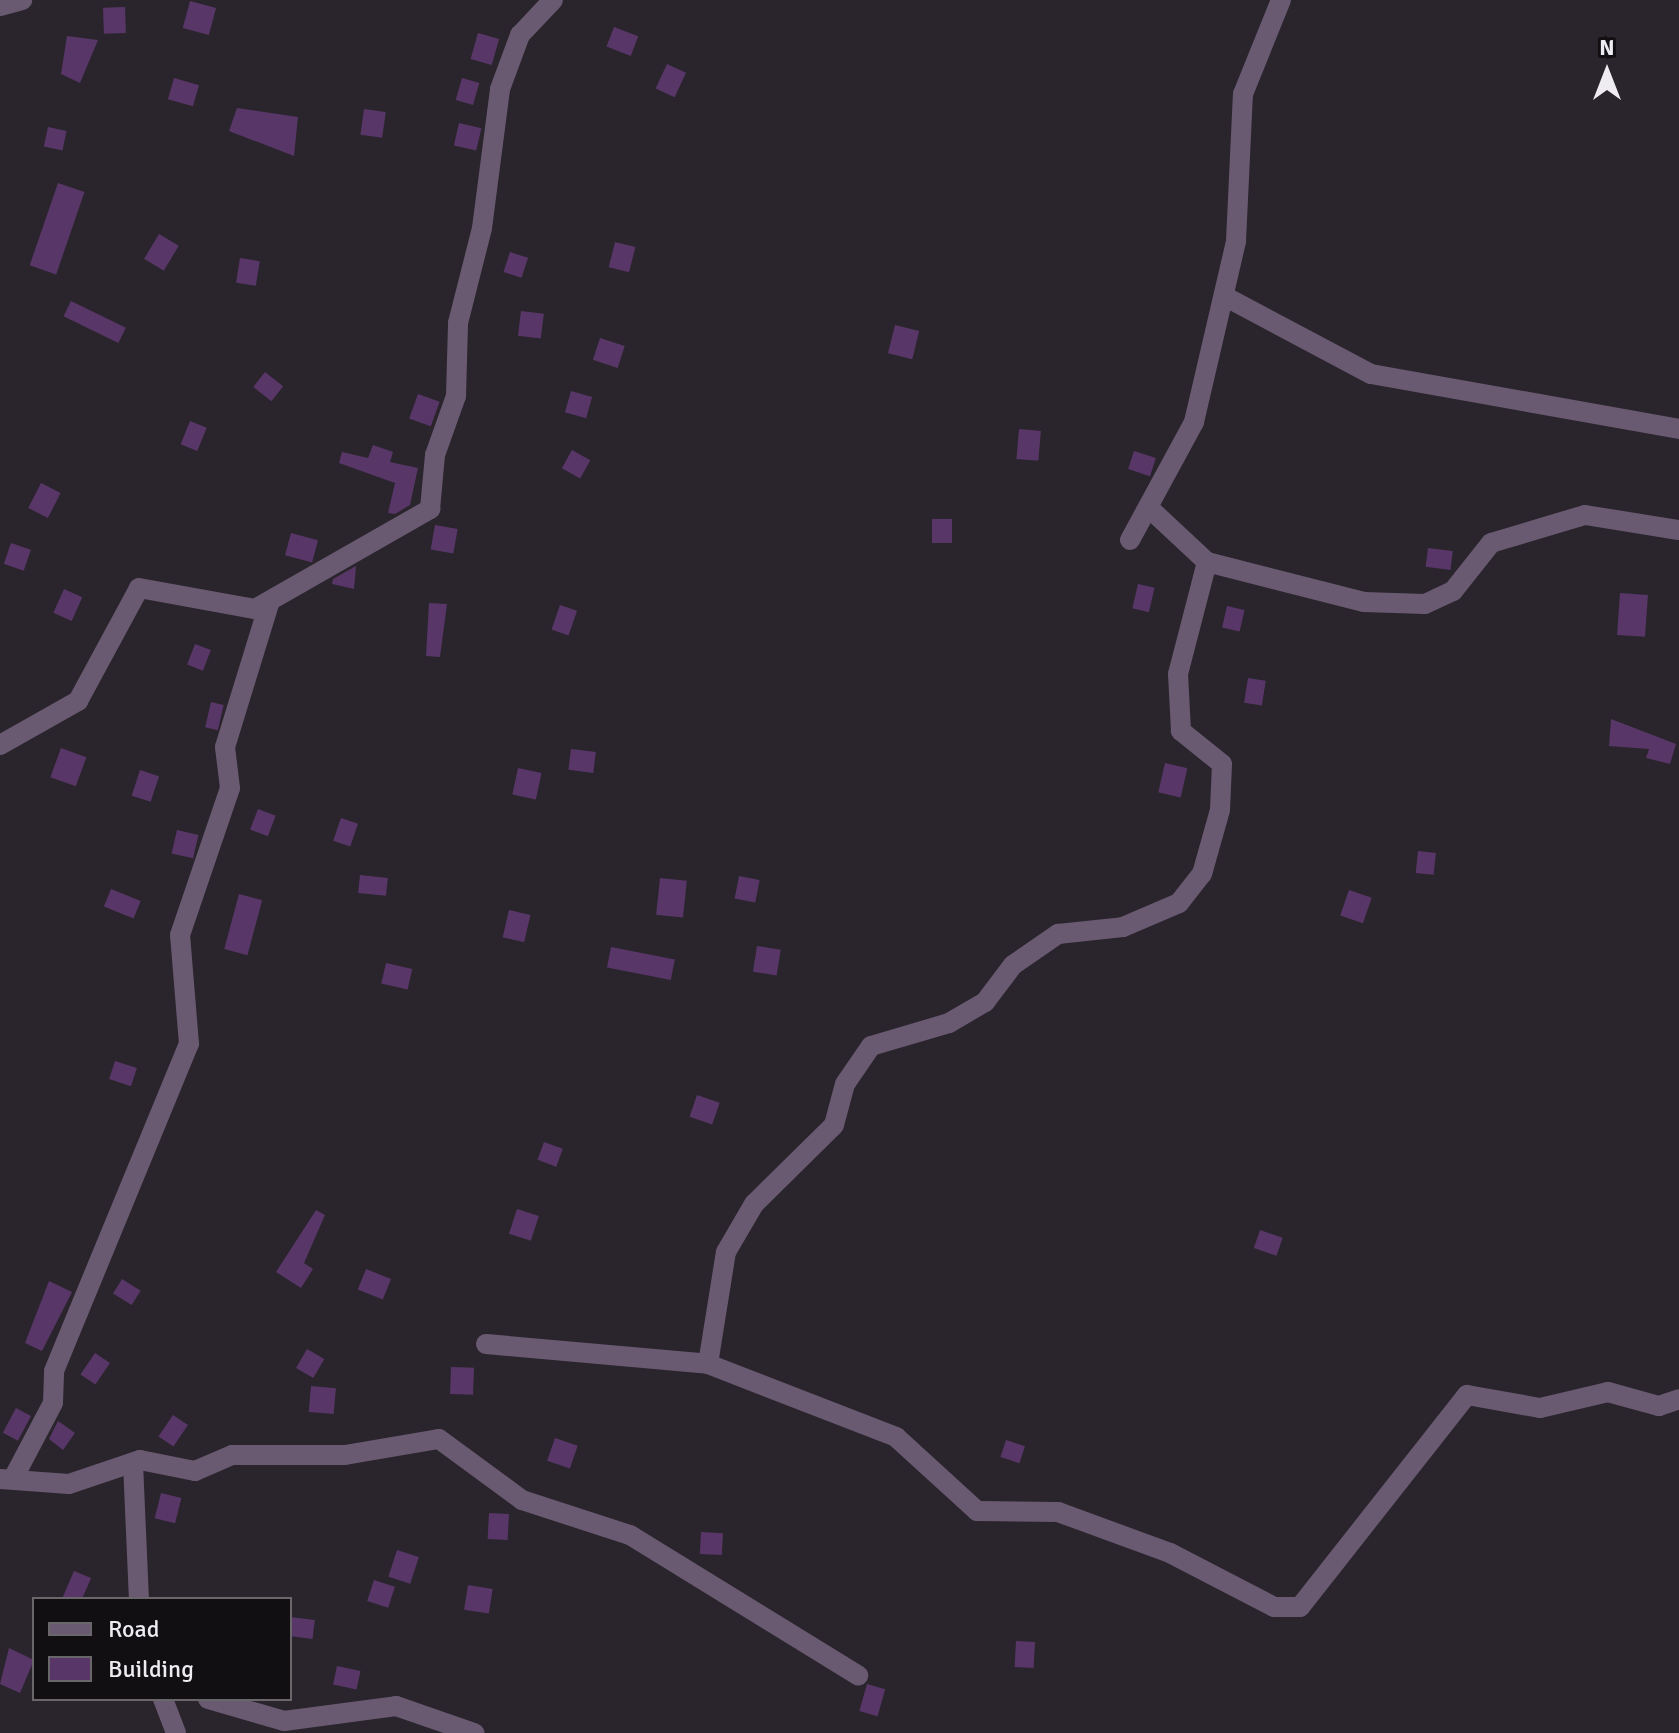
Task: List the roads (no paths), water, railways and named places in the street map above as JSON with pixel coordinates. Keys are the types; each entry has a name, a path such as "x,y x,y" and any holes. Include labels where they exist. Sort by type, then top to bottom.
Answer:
{"street":[{"path":"0,6 22,0"},
{"path":"0,745 78,701 139,588 210,604 269,604 341,555 388,538 430,509 435,455 456,396 458,323 482,228 500,89 520,35 553,0"},
{"path":"1130,540 1194,422 1236,241 1243,94 1281,0"},
{"path":"1224,296 1371,374 1679,429"},
{"path":"1148,507 1207,562 1364,602 1425,604 1453,591 1491,543 1585,515 1679,530"},
{"path":"708,1364 726,1252 754,1204 834,1125 845,1084 871,1046 949,1023 985,1002 1013,965 1058,934 1123,927 1179,903 1202,874 1220,810 1222,764 1181,731 1178,674 1207,562"},
{"path":"269,604 225,747 230,788 180,935 189,1044 54,1371 53,1403 7,1477 69,1484 133,1463 195,1471 232,1455 345,1455 439,1439 522,1500 630,1535 858,1675"},
{"path":"486,1344 708,1364 896,1437 977,1511 1058,1512 1170,1553 1274,1607 1300,1607 1467,1395 1540,1408 1608,1392 1659,1406 1679,1399"},
{"path":"133,1463 139,1597"},
{"path":"164,1701 176,1733"},
{"path":"215,1701 284,1721 396,1706 474,1733"}]}
